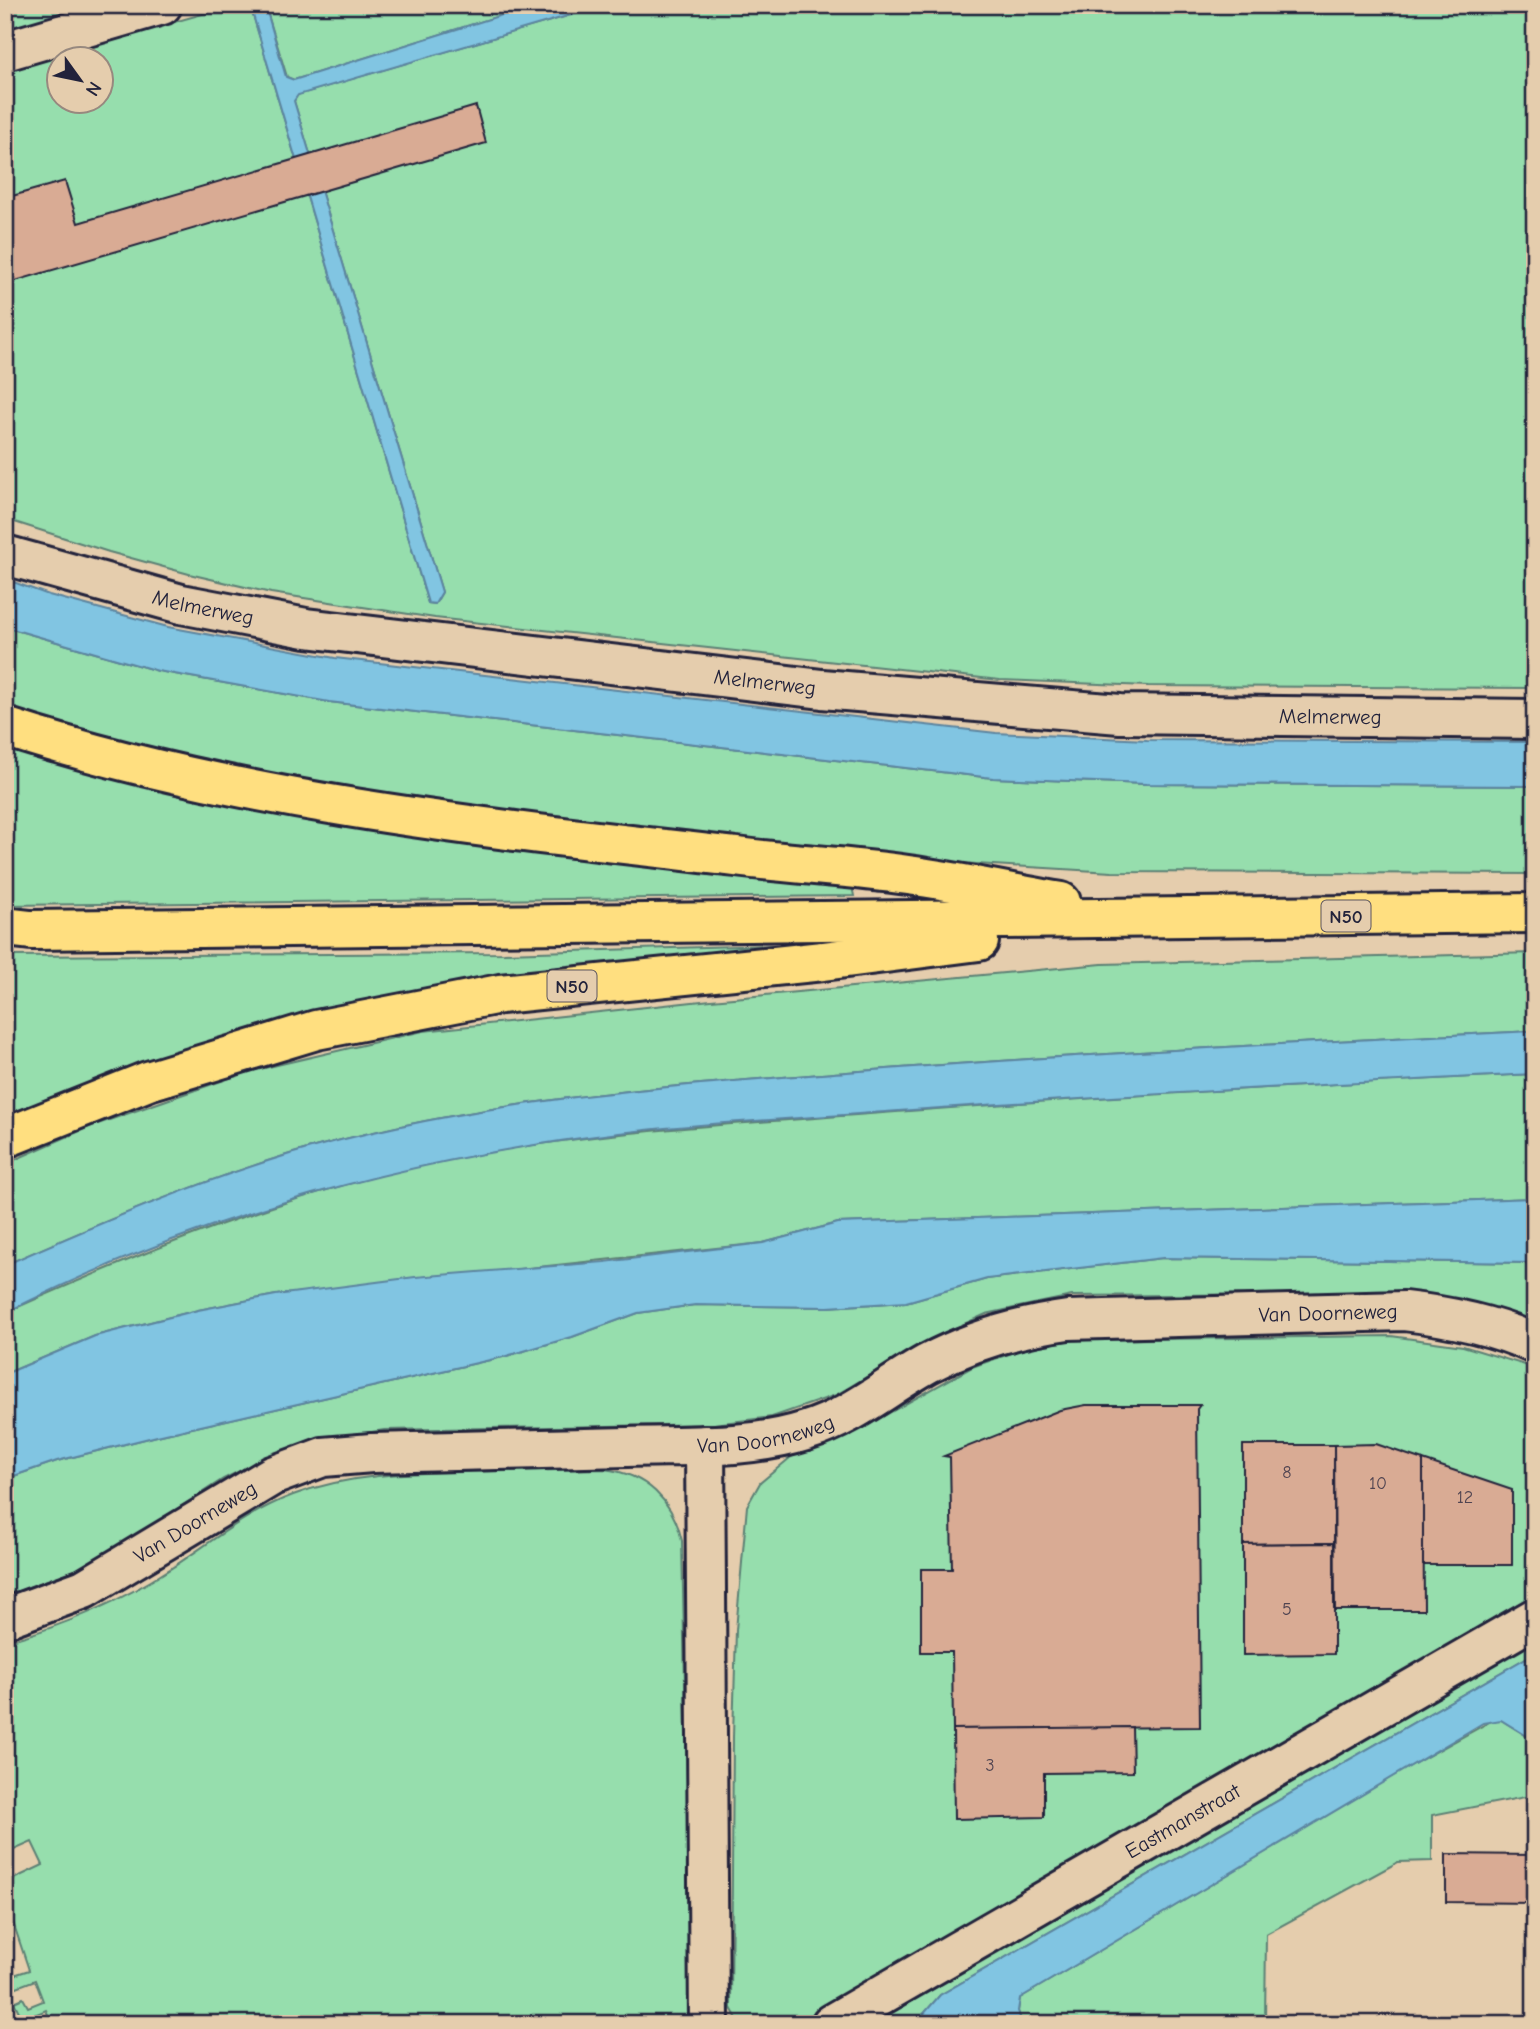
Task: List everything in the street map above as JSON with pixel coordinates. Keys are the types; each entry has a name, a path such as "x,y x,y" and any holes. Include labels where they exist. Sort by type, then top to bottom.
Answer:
{"highway":[{"name":"N50","path":"5,727 122,761 312,802 736,857 907,875 1157,918"},
{"name":"N50","path":"14,930 1535,913"},
{"name":"N50","path":"5,1138 148,1081 316,1030 500,994 823,961 1157,918"}],"street":[{"path":"5,51 162,5"},
{"name":"Melmerweg","path":"5,555 181,604 306,628 822,689 1120,714 1535,719"},
{"name":"Van Doorneweg","path":"5,1618 84,1589 262,1482 323,1457 372,1453 705,1445 763,1440 805,1432 840,1418 925,1365 979,1340 1028,1325 1068,1320 1404,1311 1442,1315 1516,1335 1535,1344"},
{"path":"705,1445 709,2024"},
{"name":"Eastmanstraat","path":"831,2024 1535,1618"}],"green space":[{"path":"5,5 105,5 5,33"},
{"path":"234,5 250,5 428,603 435,604 442,592 294,101 297,95 605,5 1535,5 1535,688 1148,686 1000,680 435,618 271,593 109,552 5,519 5,70 46,58 46,116 116,116 116,46 90,46"},
{"path":"265,5 534,5 294,80 287,77"},
{"path":"5,627 158,671 329,702 993,778 1146,784 1535,786 1535,874 1112,872 960,863 720,843 264,782 5,717"},
{"path":"5,740 851,881 854,896 5,905"},
{"path":"795,946 461,994 5,1133 5,956 504,953"},
{"path":"1535,953 1535,1031 933,1066 636,1090 496,1108 358,1136 290,1154 146,1205 5,1265 5,1164 89,1127 247,1072 423,1031 711,1000 1102,964"},
{"path":"1535,1074 1535,1198 838,1223 763,1243 276,1295 198,1310 95,1336 5,1374 5,1313 11,1310 167,1245 274,1206 438,1162 541,1144 698,1127 1110,1097"},
{"path":"1163,1258 1535,1263 1535,1321 1451,1298 1402,1293 1072,1296 986,1314 929,1340 836,1395 772,1417 714,1424 384,1430 323,1440 258,1462 223,1479 92,1564 5,1596 5,1479 57,1461 503,1357 572,1337 638,1313 695,1305 828,1307 906,1302 987,1279"},
{"path":"1391,1336 1463,1346 1535,1368 1535,1608 810,2024 740,2024 731,2008 736,1630 747,1506 760,1483 791,1457 878,1419 972,1367 1023,1349 1071,1340"},
{"path":"604,1469 633,1477 655,1492 672,1513 682,1541 692,2024 52,2024 46,2010 23,2020 14,2002 23,1998 28,2007 43,2001 35,1980 9,1990 5,1978 29,1970 5,1898 5,1883 43,1865 32,1842 5,1854 5,1642 70,1621 111,1602 151,1581 260,1510 314,1488 399,1474"},
{"path":"1535,1636 1535,1657 1526,1658 940,1995 915,2024 860,2024"},
{"path":"1493,1720 1501,1720 1535,1741 1535,1795 1432,1815 1432,1861 1398,1862 1266,1934 1265,2024 1022,2024 1018,2011 1020,1998 1403,1770"}],"water":[{"path":"250,5 265,5 286,77 294,80 534,5 605,5 298,95 294,101 442,592 435,604 428,603"},
{"path":"5,579 49,595 168,627 335,658 996,733 1147,740 1535,742 1535,786 1146,784 993,778 329,702 158,671 5,627"},
{"path":"1535,1031 1535,1074 1129,1096 719,1123 619,1133 461,1158 305,1196 228,1220 78,1278 5,1313 5,1265 146,1205 290,1154 358,1136 496,1108 636,1090 933,1066"},
{"path":"1535,1198 1535,1263 1163,1258 987,1279 906,1302 828,1307 695,1305 638,1313 572,1337 503,1357 157,1436 57,1461 5,1479 5,1374 95,1336 198,1310 276,1295 415,1277 604,1262 763,1243 838,1223"},
{"path":"1535,1657 1535,1698 1530,1705 1535,1712 1535,1741 1501,1720 1483,1723 1020,1998 1018,2011 1022,2024 1000,2024 989,2017 977,2024 915,2024 940,1995 1526,1658"}],"building":[{"path":"476,106 486,143 5,284 5,198 65,181 78,223"},
{"path":"1086,1405 1200,1405 1197,1409 1200,1727 953,1729 952,1652 921,1652 921,1569 952,1569 950,1457 944,1456 1060,1410"},
{"path":"1376,1444 1423,1460 1424,1610 1335,1610 1334,1445"},
{"path":"1243,1445 1334,1445 1334,1543 1243,1544"},
{"path":"1423,1460 1512,1490 1512,1565 1423,1565"},
{"path":"1334,1543 1334,1654 1243,1655 1243,1544"},
{"path":"1132,1727 1133,1772 1044,1773 1044,1817 954,1819 953,1729"},
{"path":"1446,1854 1535,1855 1535,1903 1446,1902"}]}
